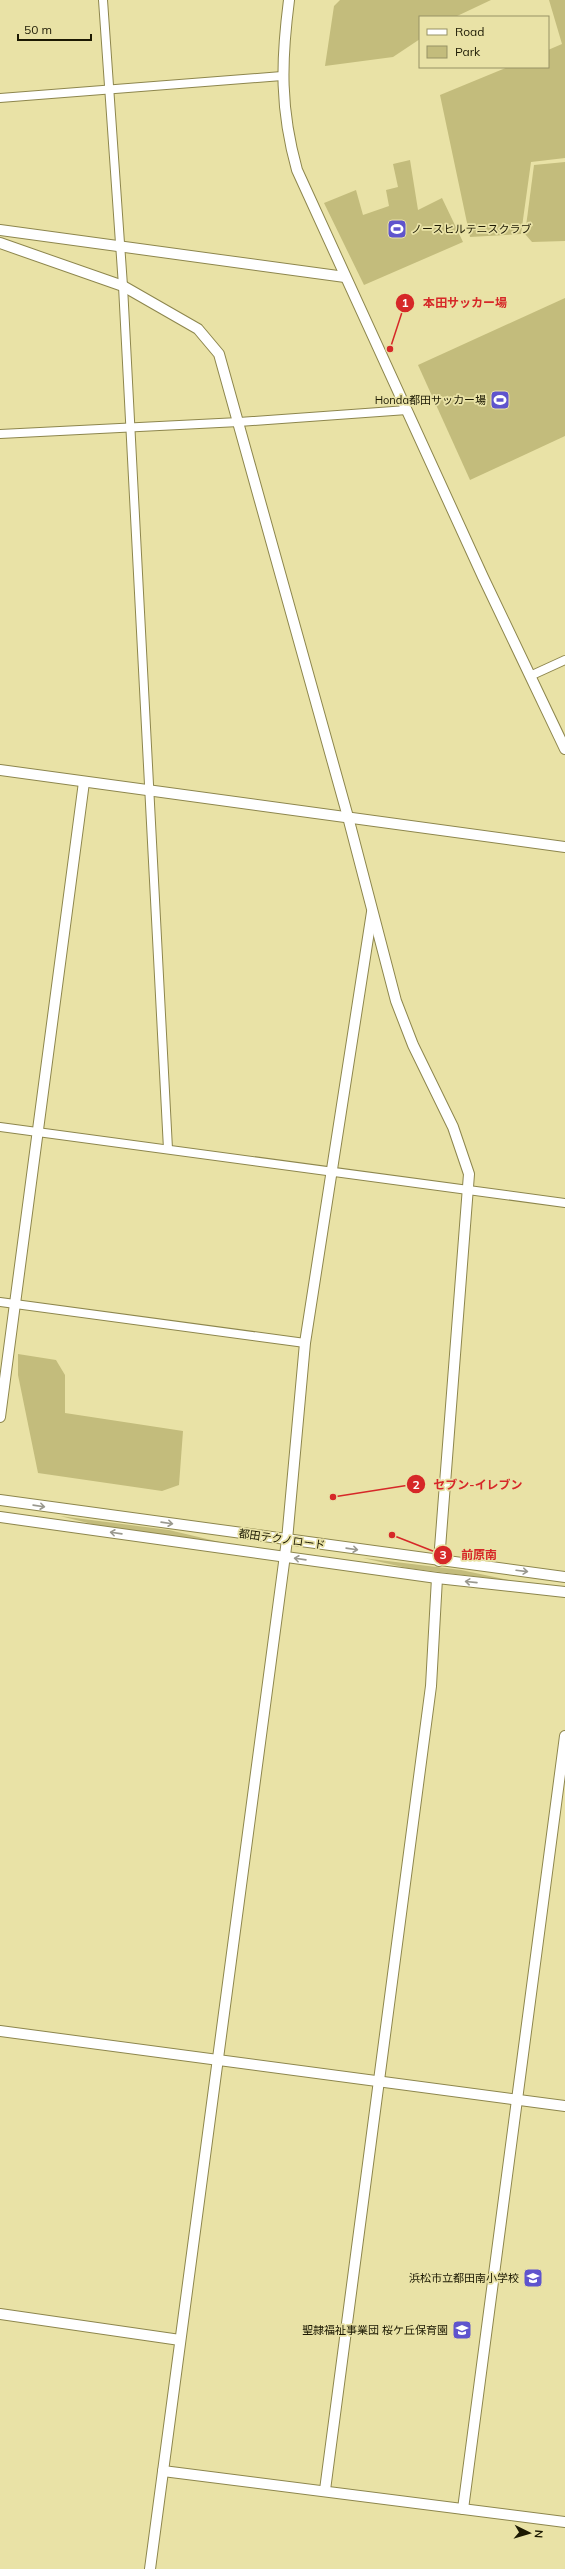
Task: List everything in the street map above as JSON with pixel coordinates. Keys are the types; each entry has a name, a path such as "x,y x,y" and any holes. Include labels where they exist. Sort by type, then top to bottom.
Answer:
{"street":[{"path":"103,0 123,286 168,1149"},
{"path":"289,0 282,76 286,125 297,170 565,749"},
{"path":"0,98 282,76"},
{"path":"0,230 346,278"},
{"path":"0,243 123,286 198,329 219,354 348,817 396,1001 413,1045 453,1127 465,1158 468,1174 439,1561"},
{"path":"0,434 239,422 407,410"},
{"path":"530,676 565,660"},
{"path":"0,770 565,847"},
{"path":"0,1417 84,782"},
{"path":"150,2569 287,1540 305,1343 372,912"},
{"path":"0,1126 565,1202"},
{"path":"0,1302 305,1343"},
{"name":"都田テクノロード","path":"0,1500 565,1577"},
{"name":"都田テクノロード","path":"0,1517 437,1578 565,1592"},
{"path":"325,2490 431,1686 437,1578"},
{"path":"462,2509 565,1736"},
{"path":"0,2031 565,2106"},
{"path":"0,2314 180,2340"},
{"path":"163,2471 325,2490 565,2522"}],"green space":[{"path":"340,0 491,0 457,16 419,16 419,40 393,57 325,66 334,6"},
{"path":"549,0 565,0 565,158 531,162 521,234 470,237 440,95 506,68 549,68 549,50 562,44"},
{"name":"ノースヒルテニスクラブ","path":"410,160 418,210 442,198 463,242 364,285 324,203 356,190 363,215 389,206 386,190 398,187 393,164"},
{"path":"565,162 565,241 532,242 525,234 534,165"},
{"name":"Honda都田サッカー場","path":"565,298 565,436 470,480 418,365"},
{"path":"18,1354 56,1360 65,1375 65,1413 183,1431 179,1485 162,1491 38,1473 18,1375"},
{"path":"60,1516 169,1530 228,1544 108,1528"},
{"path":"363,1558 461,1570 513,1581 407,1568"}],"place":[{"name":"ノースヒルテニスクラブ","path":"397,229"},
{"name":"本田サッカー場","path":"390,349"},
{"name":"Honda都田サッカー場","path":"500,400"},
{"name":"セブン-イレブン","path":"333,1497"},
{"name":"前原南","path":"392,1535"},
{"name":"浜松市立都田南小学校","path":"533,2278"},
{"name":"聖隷福祉事業団 桜ケ丘保育園","path":"462,2330"}]}
